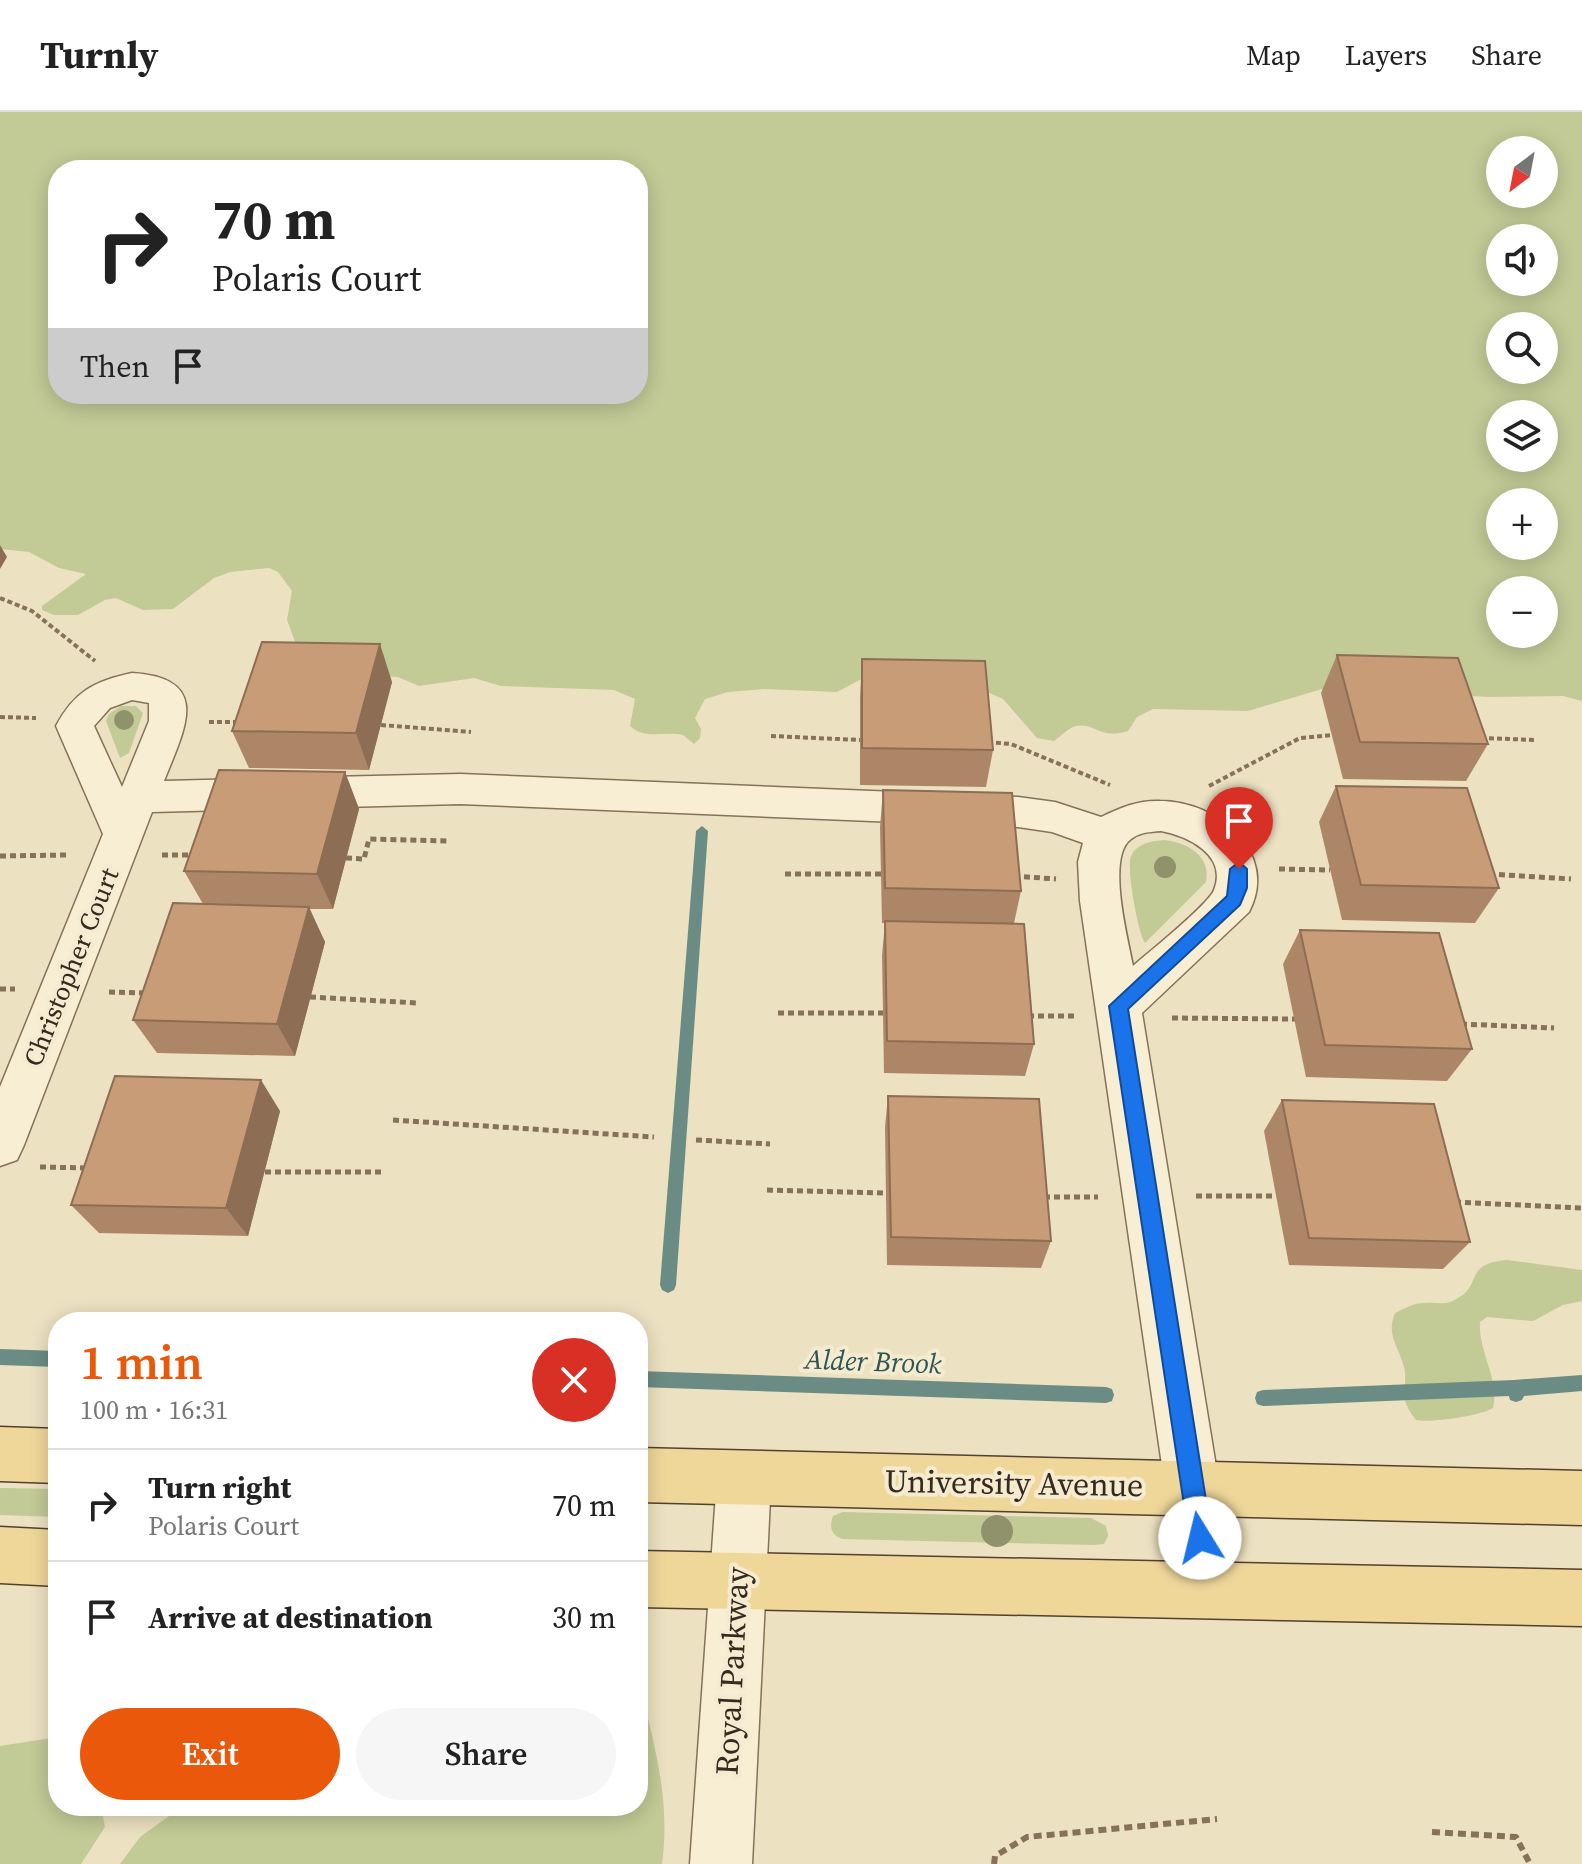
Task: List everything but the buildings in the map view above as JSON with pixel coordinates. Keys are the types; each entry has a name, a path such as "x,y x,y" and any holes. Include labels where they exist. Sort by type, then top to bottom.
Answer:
{"main road":[{"path":"0,1454 48,1456"},
{"name":"University Avenue","path":"648,1475 1192,1486 1582,1498"},
{"path":"0,1555 48,1557"},
{"path":"648,1579 1582,1598"}],"street":[{"path":"117,689 130,686 160,692 170,704 168,721"},
{"name":"Christopher Court","path":"117,689 95,698 84,708 75,726 131,815"},
{"name":"Christopher Court","path":"15,1156 131,815 168,721"},
{"path":"131,815 460,789 1018,812 1055,817 1108,836"},
{"path":"1119,1012 1234,900 1239,869 1231,852 1217,836 1199,825 1160,817 1129,821 1108,836 1098,858 1119,1012 1208,1589"},
{"name":"Royal Parkway","path":"721,1864 744,1479"}],"path":[{"path":"0,605 2,598 32,611 99,664 117,689"},
{"path":"168,721 248,723"},
{"path":"381,725 471,732"},
{"path":"983,742 1011,744 1116,788 1160,817 1198,792 1300,738 1332,735"},
{"path":"771,736 860,740"},
{"path":"1467,738 1536,740"},
{"path":"346,858 364,859 369,839 450,841"},
{"path":"1239,869 1330,870"},
{"path":"785,874 881,874"},
{"path":"1487,874 1571,879"},
{"path":"310,997 417,1003"},
{"path":"1119,1012 1295,1019"},
{"path":"778,1013 883,1013"},
{"path":"1446,1023 1554,1028"},
{"path":"393,1120 654,1137"},
{"path":"696,1140 770,1144"},
{"path":"15,1156 104,1168"},
{"path":"265,1172 383,1172"},
{"path":"767,1190 886,1193"},
{"path":"1035,1197 1276,1196"},
{"path":"1440,1201 1582,1208"},
{"path":"994,1864 995,1856 1027,1837 1217,1819"},
{"path":"1432,1832 1516,1837 1530,1864"}],"green space":[{"path":"0,112 1582,112 1582,701 1563,696 1492,697 1322,689 1248,711 1153,709 1137,717 1128,731 1110,733 1083,725 1068,730 1054,741 1037,738 1003,699 987,692 869,675 837,692 764,689 728,692 705,699 695,718 701,729 700,738 694,744 683,735 642,733 630,726 635,699 614,690 501,686 474,678 419,686 398,677 382,676 296,644 287,620 292,591 278,572 269,568 230,572 214,578 173,609 143,610 116,598 105,600 78,615 54,615 42,610 42,606 86,574 59,568 29,552 0,549"},
{"path":"121,706 136,706 143,713 129,753 120,758 106,721 109,714"},
{"path":"1165,840 1182,844 1196,852 1205,865 1206,882 1145,943 1134,900 1131,856 1141,845"},
{"path":"1507,1260 1582,1270 1582,1301 1563,1305 1533,1321 1487,1317 1480,1322 1482,1344 1494,1387 1493,1408 1455,1418 1416,1420 1406,1404 1404,1367 1392,1334 1395,1313 1417,1304 1452,1301 1469,1288 1478,1270 1493,1262"},
{"path":"0,1488 48,1489 48,1517 0,1515"},
{"path":"843,1512 1091,1518 1106,1526 1108,1536 1104,1544 1094,1545 842,1539 833,1533 831,1524 833,1516"},
{"path":"648,1719 661,1780 664,1821 662,1864 120,1864 140,1837 169,1816 648,1816"},
{"path":"48,1739 48,1816 103,1816 105,1827 81,1864 0,1864 0,1746"}],"waterway":[{"path":"668,1285 702,831"},
{"name":"Alder Brook","path":"0,1357 48,1359"},
{"name":"Alder Brook","path":"648,1379 1106,1395"},
{"path":"1514,1388 1582,1383"},
{"name":"Alder Brook","path":"1263,1398 1514,1388"},
{"name":"Alder Brook","path":"1514,1388 1516,1394"}],"route":[{"path":"1200,1538 1119,1006 1234,900 1239,869"}]}
